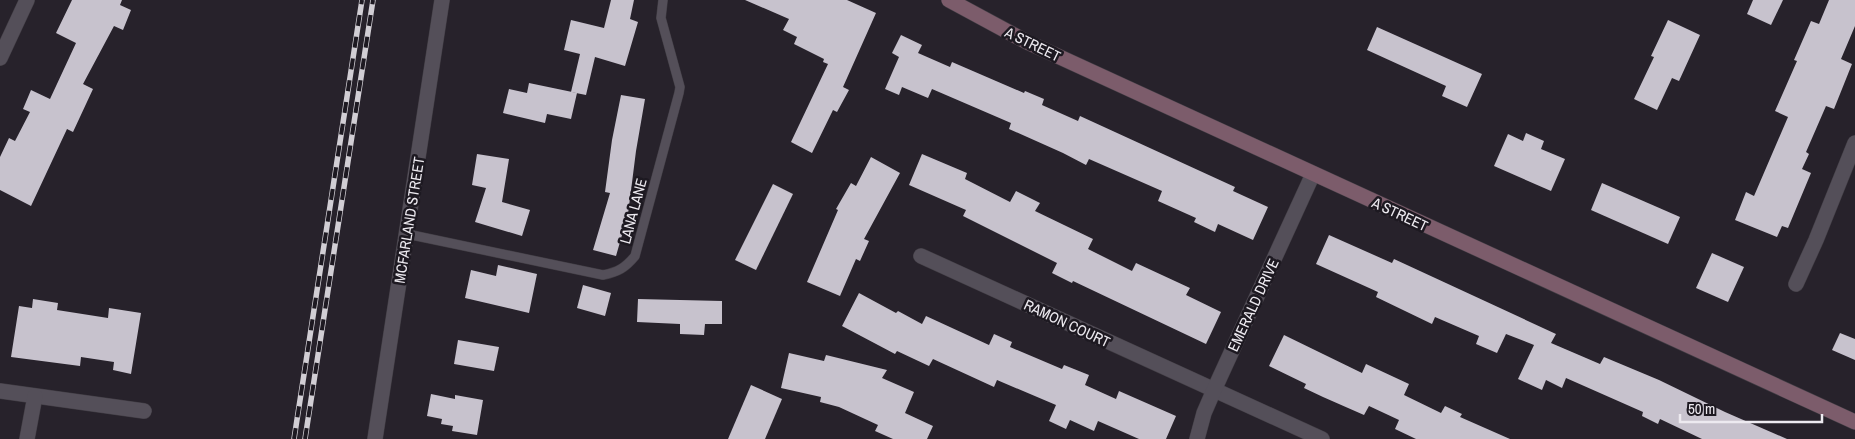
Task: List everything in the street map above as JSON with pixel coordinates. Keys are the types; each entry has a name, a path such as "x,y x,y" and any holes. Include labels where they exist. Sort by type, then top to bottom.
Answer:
{"street":[{"path":"0,58 26,0"},
{"name":"MCFARLAND STREET","path":"375,439 442,0"},
{"name":"A STREET","path":"949,0 1028,42 1855,422"},
{"path":"1796,284 1855,143"},
{"name":"EMERALD DRIVE","path":"1197,439 1204,413 1214,390 1313,174"},
{"name":"RAMON COURT","path":"921,256 1322,439"},
{"path":"0,391 144,410"},
{"path":"27,439 35,396"}],"lane":[{"name":"LANA LANE","path":"407,234 604,275 617,272 627,265 634,256 680,87 661,18 663,0"}],"building":[{"path":"72,0 122,0 120,5 131,10 123,30 114,26 83,84 93,89 73,132 67,129 31,206 0,190 0,157 9,138 15,141 30,112 23,109 31,90 50,99 76,43 56,33"},
{"path":"611,0 634,0 630,19 638,22 625,66 595,57 586,95 571,92 580,54 564,50 571,20 604,28"},
{"path":"745,0 847,0 876,13 843,87 849,90 837,112 833,110 812,153 791,142 828,64 823,62 824,59 794,44 797,37 783,30 789,19"},
{"path":"1753,0 1783,0 1771,25 1747,14"},
{"path":"1829,0 1855,0 1855,26 1841,59 1852,64 1834,109 1826,106 1806,152 1809,154 1802,169 1811,173 1788,228 1782,226 1777,237 1735,220 1746,192 1754,196 1788,117 1775,111 1797,61 1794,60 1811,21 1819,24"},
{"path":"1668,20 1700,35 1679,81 1672,78 1657,110 1634,99 1654,57 1651,56"},
{"path":"1377,27 1482,74 1467,107 1442,96 1446,86 1367,50"},
{"path":"901,35 922,45 918,53 950,67 952,62 1024,93 1025,91 1044,99 1042,105 1078,121 1080,116 1235,187 1233,191 1268,207 1253,240 1218,224 1215,232 1194,222 1196,218 1158,201 1162,191 1089,159 1086,165 1009,129 1011,123 932,89 928,98 902,87 899,95 885,89 899,57 892,53"},
{"path":"529,83 577,93 571,119 547,114 545,123 503,113 509,89 527,93"},
{"path":"621,95 645,99 628,214 616,256 593,250 610,193 605,192 612,140"},
{"path":"1526,133 1544,141 1541,149 1565,159 1551,191 1494,166 1508,134 1523,141"},
{"path":"477,154 509,159 502,202 530,210 522,236 475,222 486,188 472,185"},
{"path":"922,154 967,173 965,179 1010,202 1016,191 1040,203 1035,211 1093,239 1088,249 1132,271 1136,263 1190,288 1186,295 1221,312 1206,344 1073,281 1072,283 1052,273 1057,263 963,216 966,210 909,185"},
{"path":"871,157 900,173 864,239 869,241 860,261 856,259 840,296 807,282 838,210 836,209 851,183 856,186"},
{"path":"1602,183 1680,217 1668,244 1591,210"},
{"path":"773,184 793,194 756,270 735,260"},
{"path":"1329,235 1392,263 1394,259 1556,334 1551,343 1600,364 1604,357 1659,380 1787,439 1702,439 1660,419 1658,424 1642,416 1643,412 1566,378 1562,388 1546,380 1542,390 1518,379 1534,345 1506,334 1497,353 1476,344 1479,336 1435,317 1432,324 1376,297 1378,292 1316,264"},
{"path":"1712,253 1744,267 1728,302 1696,288"},
{"path":"498,265 537,274 529,313 465,298 471,270 496,276"},
{"path":"583,285 611,293 605,316 577,308"},
{"path":"859,293 896,313 898,311 922,324 926,316 989,345 994,334 1012,342 1010,347 1062,369 1064,365 1089,375 1085,385 1116,399 1119,391 1176,416 1166,439 1139,439 1098,421 1094,431 1070,420 1066,429 1049,421 1056,405 997,380 994,387 933,359 929,366 897,351 895,354 842,326"},
{"path":"33,299 58,303 57,310 108,318 109,308 141,313 131,374 113,370 114,362 81,357 80,366 11,357 19,306 32,308"},
{"path":"638,299 722,301 722,324 705,324 704,335 680,334 680,324 637,322"},
{"path":"1840,333 1855,339 1855,360 1832,350"},
{"path":"1284,335 1362,373 1366,364 1409,384 1404,395 1441,413 1445,406 1462,414 1460,417 1510,439 1416,439 1395,429 1399,420 1369,406 1364,415 1323,397 1304,388 1306,384 1269,366"},
{"path":"458,340 499,347 494,371 454,364"},
{"path":"789,353 824,361 826,355 887,370 882,378 914,392 905,413 933,426 927,439 893,439 875,431 878,425 839,407 820,402 821,397 781,388"},
{"path":"751,385 782,399 765,439 728,439"},
{"path":"431,394 455,399 455,395 483,400 477,435 452,431 453,426 441,424 442,419 427,416"}],"railway":[{"path":"294,439 362,0"},
{"path":"305,439 373,0"}]}
